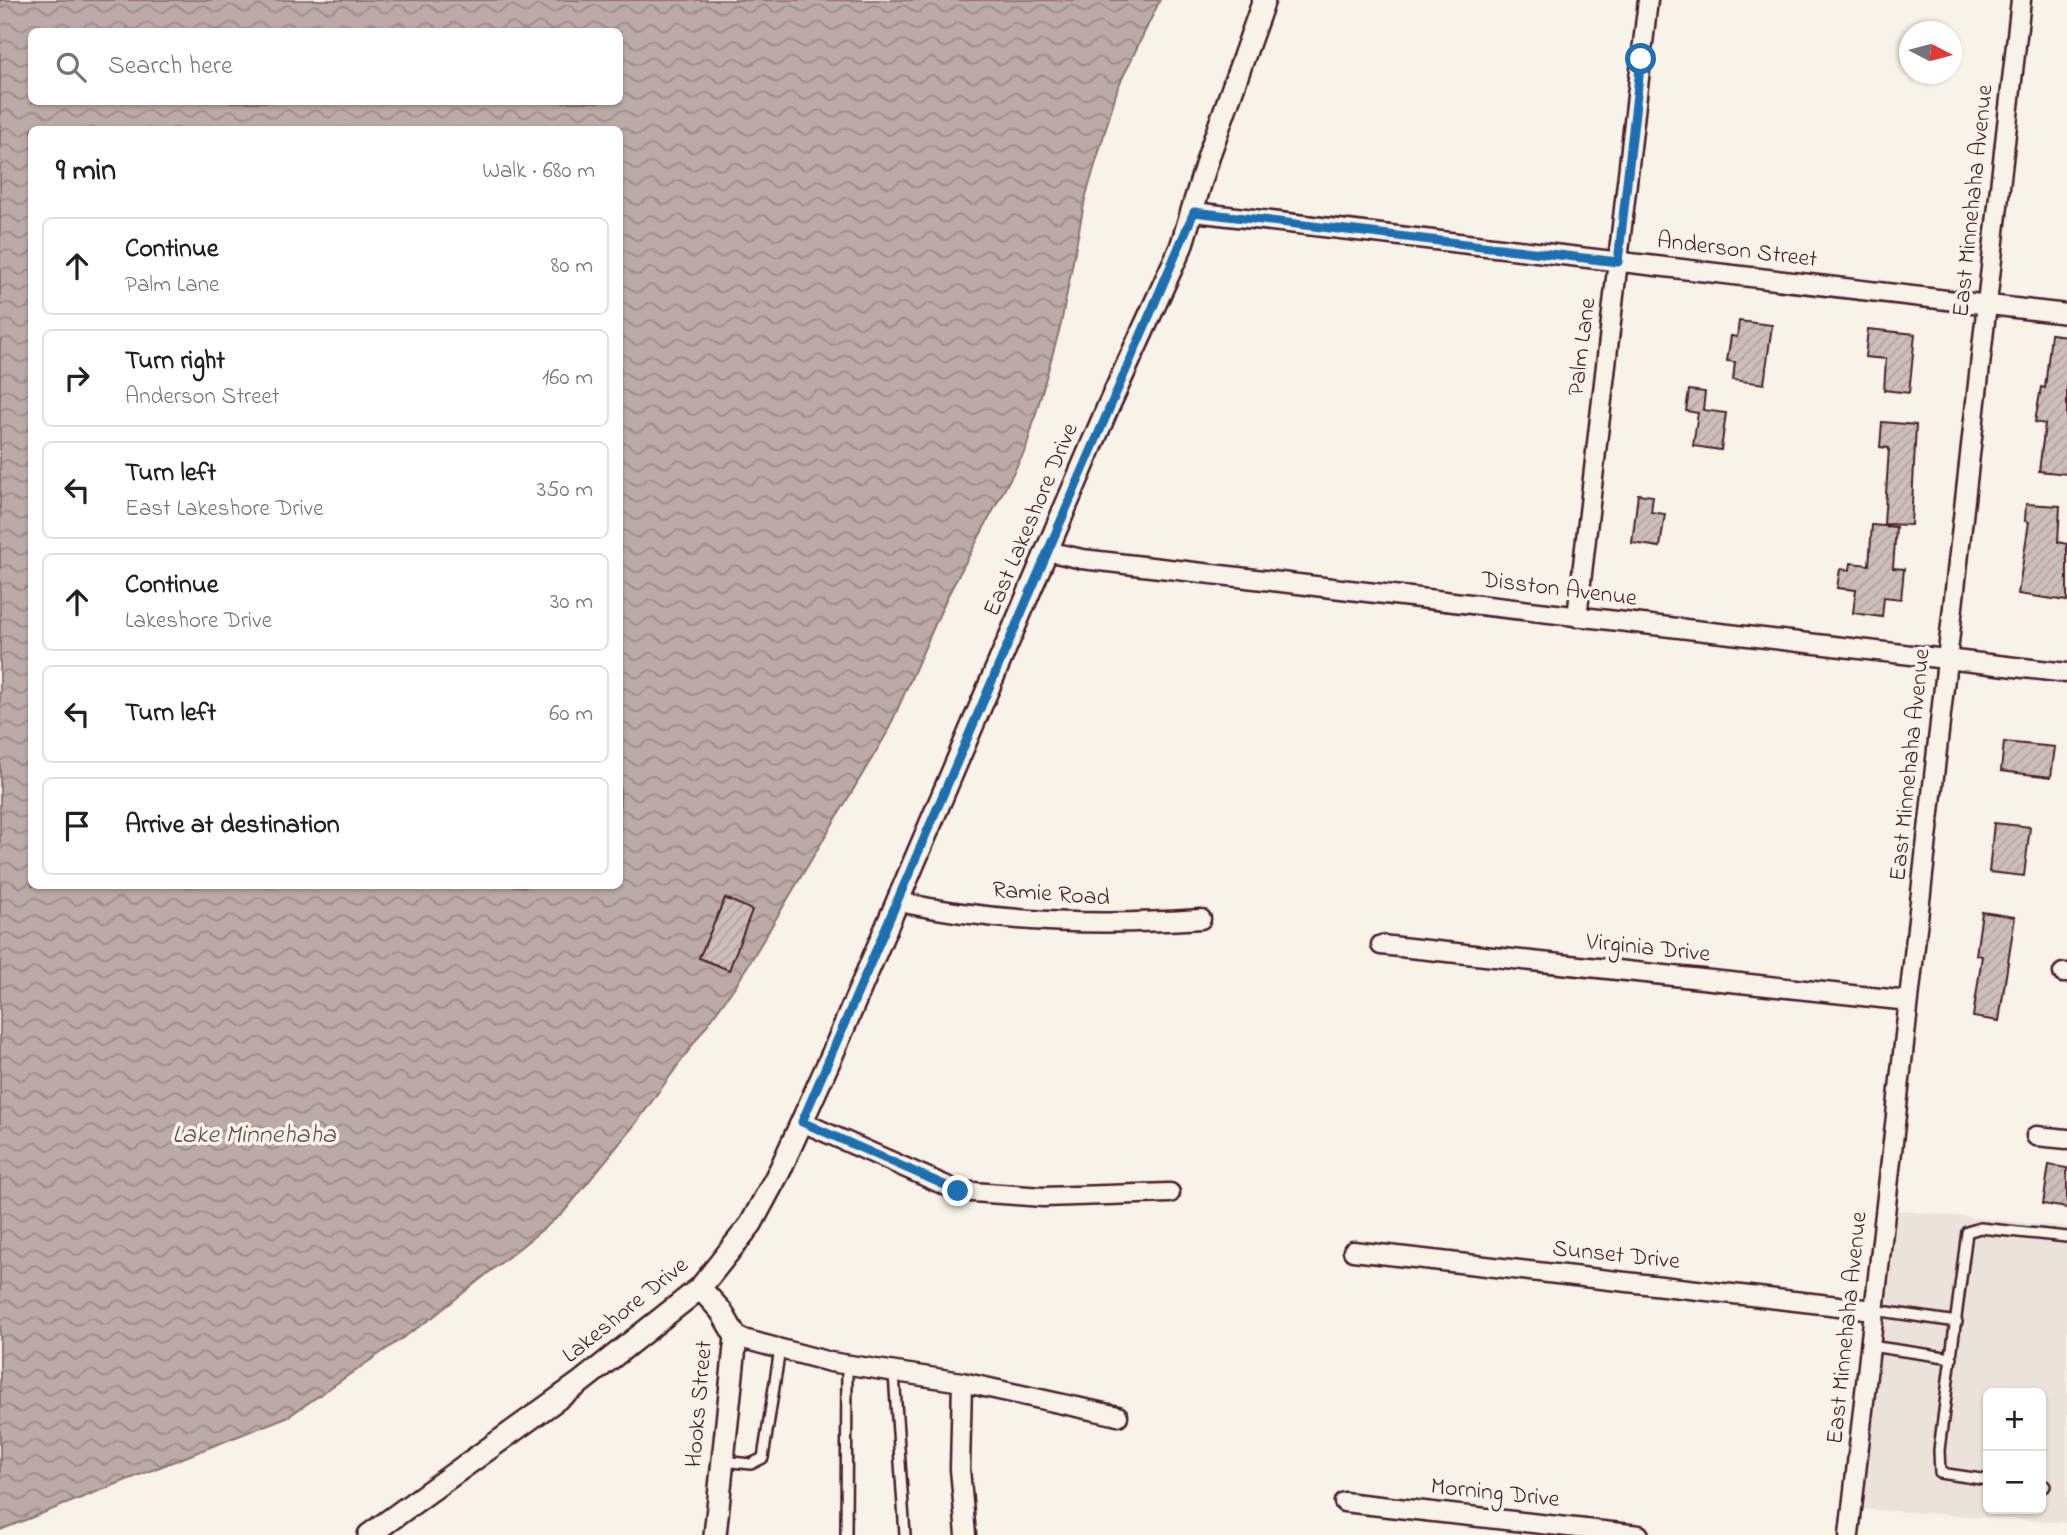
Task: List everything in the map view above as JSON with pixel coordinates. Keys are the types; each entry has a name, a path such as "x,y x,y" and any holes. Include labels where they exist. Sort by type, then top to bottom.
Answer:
{"street":[{"name":"East Lakeshore Drive","path":"832,1055 1194,212 1210,152 1264,0"},
{"name":"Palm Lane","path":"1577,617 1648,0"},
{"name":"East Minnehaha Avenue","path":"1849,1535 2021,0"},
{"name":"Anderson Street","path":"1194,212 2067,314"},
{"name":"Disston Avenue","path":"1047,551 1082,559 2067,673"},
{"name":"Ramie Road","path":"899,902 932,909 1084,923 1201,919"},
{"name":"Virginia Drive","path":"1381,945 1909,1001"},
{"name":"Lakeshore Drive","path":"369,1535 581,1382 700,1288 751,1224 832,1055"},
{"path":"802,1122 958,1191 1043,1197 1170,1193"},
{"path":"2036,1136 2067,1139"},
{"name":"Sunset Drive","path":"1353,1251 1874,1310"},
{"name":"Hooks Street","path":"700,1288 722,1311 736,1337 715,1535"},
{"path":"736,1337 847,1365 962,1382 1118,1416"},
{"path":"962,1382 959,1456 966,1535"},
{"name":"Morning Drive","path":"1344,1502 1639,1535"}],"lane":[{"path":"1983,1479 1940,1473 1940,1450 1968,1230 1980,1228 2067,1237"},
{"path":"1874,1310 1957,1322"},
{"path":"1870,1346 1952,1358"},
{"path":"722,1461 751,1464 763,1458 780,1349"},
{"path":"846,1535 847,1365"},
{"path":"894,1374 905,1535"}],"shaded area":[{"path":"1895,1210 2067,1227 2067,1535 2066,1523 1863,1509"}],"water":[{"name":"Lake Minnehaha","path":"0,0 1160,0 1118,87 1085,199 1061,324 1026,449 947,597 887,733 738,982 637,1122 563,1213 433,1317 289,1416 0,1530"}],"building":[{"path":"1739,321 1772,325 1764,384 1733,380 1735,362 1727,361 1731,336 1737,337"},
{"path":"1868,329 1915,334 1909,393 1884,390 1886,359 1865,357"},
{"path":"2051,334 2067,336 2067,474 2039,471 2045,424 2035,422 2041,387 2045,388"},
{"path":"1689,390 1705,392 1703,410 1726,413 1721,450 1693,446 1698,413 1686,411"},
{"path":"1882,422 1916,425 1911,525 1884,524 1889,448 1880,447"},
{"path":"1638,494 1653,496 1651,512 1665,514 1660,547 1632,543"},
{"path":"2026,504 2060,506 2058,542 2067,544 2067,601 2018,594 2029,522 2025,521"},
{"path":"1872,525 1896,527 1893,568 1904,569 1901,599 1884,597 1882,617 1853,613 1856,590 1837,588 1840,569 1850,570 1851,563 1869,565"},
{"path":"2004,742 2055,747 2051,777 2001,771"},
{"path":"1994,823 2030,827 2024,876 1989,872"},
{"path":"725,898 752,910 729,970 699,958"},
{"path":"1982,912 2015,917 1999,1021 1973,1017 1982,956 1976,955"},
{"path":"2049,1165 2067,1168 2067,1208 2043,1204"}],"route":[{"path":"958,1191 802,1122 1194,212 1618,262 1641,59"}]}
